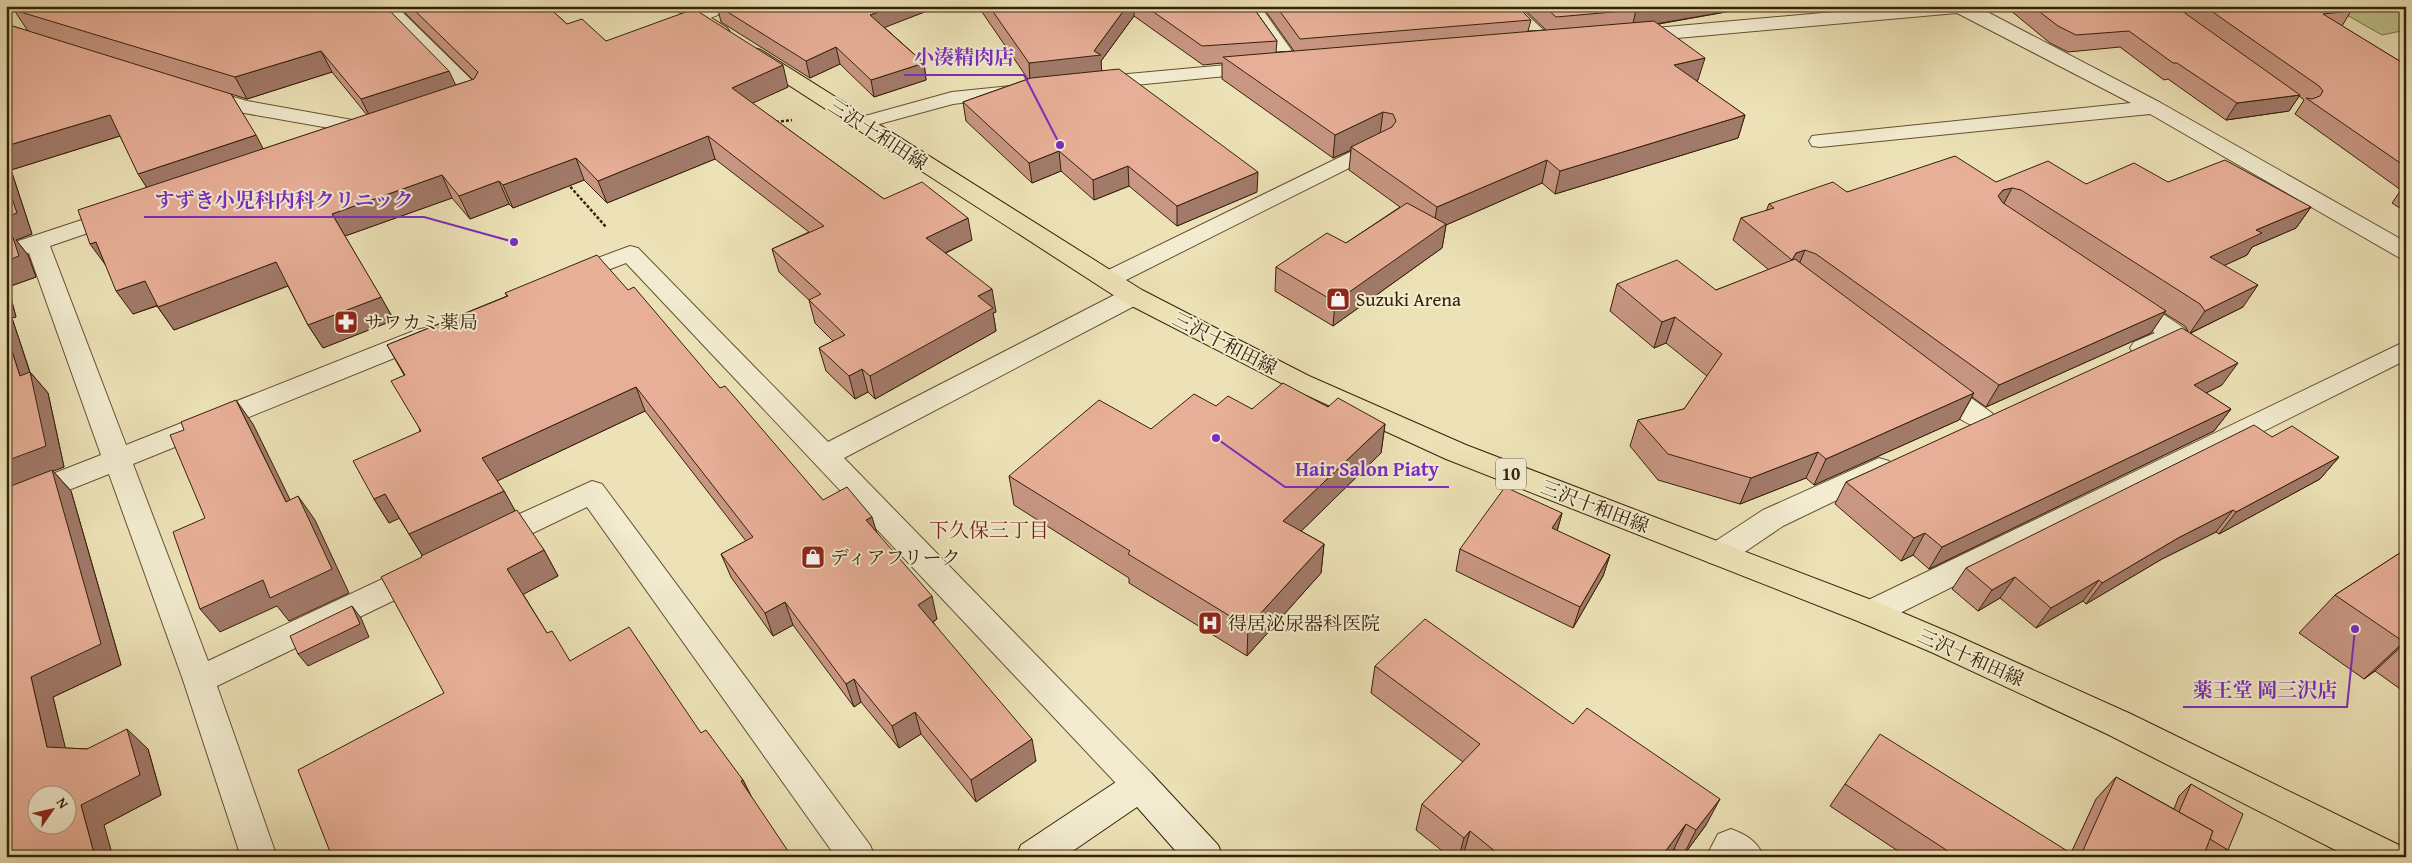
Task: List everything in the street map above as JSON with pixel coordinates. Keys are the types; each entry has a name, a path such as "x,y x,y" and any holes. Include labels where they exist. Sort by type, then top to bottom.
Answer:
{"main road":[{"name":"三沢十和田線","path":"688,11 1133,296 1300,382 1456,452 1871,613 2118,724 2386,857"}],"street":[{"path":"385,6 476,95 440,106"},
{"path":"688,11 720,6"},
{"path":"1080,85 1302,65 1250,6"},
{"path":"1507,6 1547,44"},
{"path":"1616,38 1962,7 2154,107 2406,252"},
{"path":"1519,47 1566,42"},
{"path":"187,89 244,107 378,126 332,142"},
{"path":"861,123 952,98 1041,89"},
{"path":"1820,140 2154,107"},
{"path":"1107,280 1381,143"},
{"path":"6,253 139,208"},
{"path":"38,242 116,461 199,680 259,857"},
{"path":"547,286 630,253 826,455 1140,785 1205,857"},
{"path":"2108,290 2175,334 2122,357"},
{"path":"826,455 1133,296"},
{"path":"6,504 446,327"},
{"path":"1871,613 2406,348"},
{"path":"1920,374 1982,420"},
{"path":"1956,432 2008,408"},
{"path":"1720,554 1773,518 1904,457"},
{"path":"199,680 592,492 857,857"},
{"path":"1034,857 1140,785"},
{"path":"1724,857 1731,846 1746,857"}],"path":[{"path":"768,124 796,120"},
{"path":"563,179 630,253"}],"green space":[{"path":"2331,6 2406,6 2406,30 2382,35"}],"building":[{"path":"12,6 385,6 449,71 361,99 321,51 235,77 14,10"},
{"path":"410,6 547,6 567,24 582,19 606,41 694,9 783,65 732,88 884,199 922,182 968,218 926,238 992,289 978,296 993,308 870,376 862,369 849,376 819,348 845,335 809,300 821,294 772,249 824,226 708,136 598,181 576,158 503,185 499,181 459,196 442,175 332,214 381,297 308,325 276,262 158,307 145,281 116,291 96,242 90,244 78,210 474,79 478,72"},
{"path":"718,6 894,6 870,15 924,63 871,80 836,47 806,61"},
{"path":"989,6 1127,6 1094,51 1101,55 1029,63"},
{"path":"1145,6 1252,6 1277,41 1202,46"},
{"path":"1276,6 1517,6 1531,20 1300,39"},
{"path":"1544,6 1659,6 1636,10 1556,17"},
{"path":"2032,6 2175,6 2300,95 2237,103 2177,63 2173,63 2129,31 2076,35 2058,26"},
{"path":"2204,6 2344,6 2351,11 2323,14 2406,65 2406,167 2306,98 2312,99 2320,96 2323,91 2319,86"},
{"path":"1654,21 1705,58 1674,65 1745,115 1560,171 1547,160 1437,207 1351,147 1392,127 1396,121 1393,114 1383,112 1335,135 1223,57"},
{"path":"6,24 231,94 256,135 138,174 110,115 6,146"},
{"path":"1119,69 1258,172 1177,206 1128,166 1093,180 1059,151 1029,163 963,102 1031,78"},
{"path":"1955,156 1996,182 2048,161 2086,184 2134,163 2168,182 2225,160 2311,207 2256,230 2262,233 2210,257 2258,285 2205,311 2200,304 2021,190 2012,188 2003,190 1998,196 2003,203 2166,311 1999,385 1816,254 1805,250 1796,253 1792,260 1741,218 1774,208 1769,204 1833,182 1847,192"},
{"path":"6,181 17,213 6,217"},
{"path":"1407,203 1446,224 1335,302 1276,267 1327,233 1346,243"},
{"path":"12,235 19,256 6,261 6,236"},
{"path":"597,255 628,290 634,287 720,388 725,386 823,500 847,487 872,517 866,520 932,596 918,605 1032,739 971,780 915,712 892,726 854,679 846,684 785,602 765,613 721,554 753,537 636,387 482,458 504,491 409,534 385,494 374,499 353,461 421,431 391,381 405,375 387,345 508,296 505,293"},
{"path":"1795,259 1974,393 1826,459 1818,452 1751,478 1668,454 1638,420 1684,409 1722,354 1675,317 1662,322 1617,284 1677,260 1716,290"},
{"path":"2182,328 2238,363 2194,385 2231,409 1942,547 1925,533 1914,538 1846,482"},
{"path":"6,333 20,376 30,372 46,446 6,461"},
{"path":"1283,383 1328,407 1338,398 1385,424 1283,521 1324,544 1248,627 1128,554 1130,551 1009,476 1099,400 1151,429 1194,394 1216,406 1228,396 1252,409"},
{"path":"236,400 286,502 298,496 332,569 270,598 263,580 200,609 173,532 205,518 170,435 184,430 181,422"},
{"path":"2254,425 2272,437 2292,426 2339,457 2236,512 2233,510 2178,538 2102,583 2099,580 2051,608 2015,577 1992,590 1966,568"},
{"path":"52,470 101,644 31,677 47,747 87,749 127,729 140,775 81,805 95,857 6,857 6,488"},
{"path":"1505,487 1562,513 1552,528 1610,555 1580,607 1460,549"},
{"path":"517,510 544,550 507,569 547,633 552,631 570,661 629,627 701,733 706,730 743,780 741,781 792,857 332,857 298,770 444,693 381,577"},
{"path":"2406,549 2406,640 2404,642 2335,595"},
{"path":"352,606 360,624 298,654 290,636"},
{"path":"1425,619 1573,724 1587,708 1720,799 1696,830 1686,824 1661,857 1502,857 1470,831 1464,838 1422,804 1480,744 1375,666"},
{"path":"1880,734 2077,857 1957,857 1845,784"},
{"path":"2116,777 2213,831 2203,857 2080,857"},
{"path":"2191,784 2243,814 2228,850 2210,839 2213,831 2179,812"}],"place":[{"name":"小湊精肉店","path":"1060,145"},
{"name":"すずき小児科内科クリニック","path":"514,242"},
{"name":"Suzuki Arena","path":"1338,299"},
{"name":"サワカミ薬局","path":"346,322"},
{"name":"Hair Salon Piaty","path":"1216,438"},
{"name":"ディアフリーク","path":"813,557"},
{"name":"得居泌尿器科医院","path":"1210,623"},
{"name":"薬王堂 岡三沢店","path":"2355,629"}],"district":[{"name":"下久保三丁目","path":"989,530"}]}
